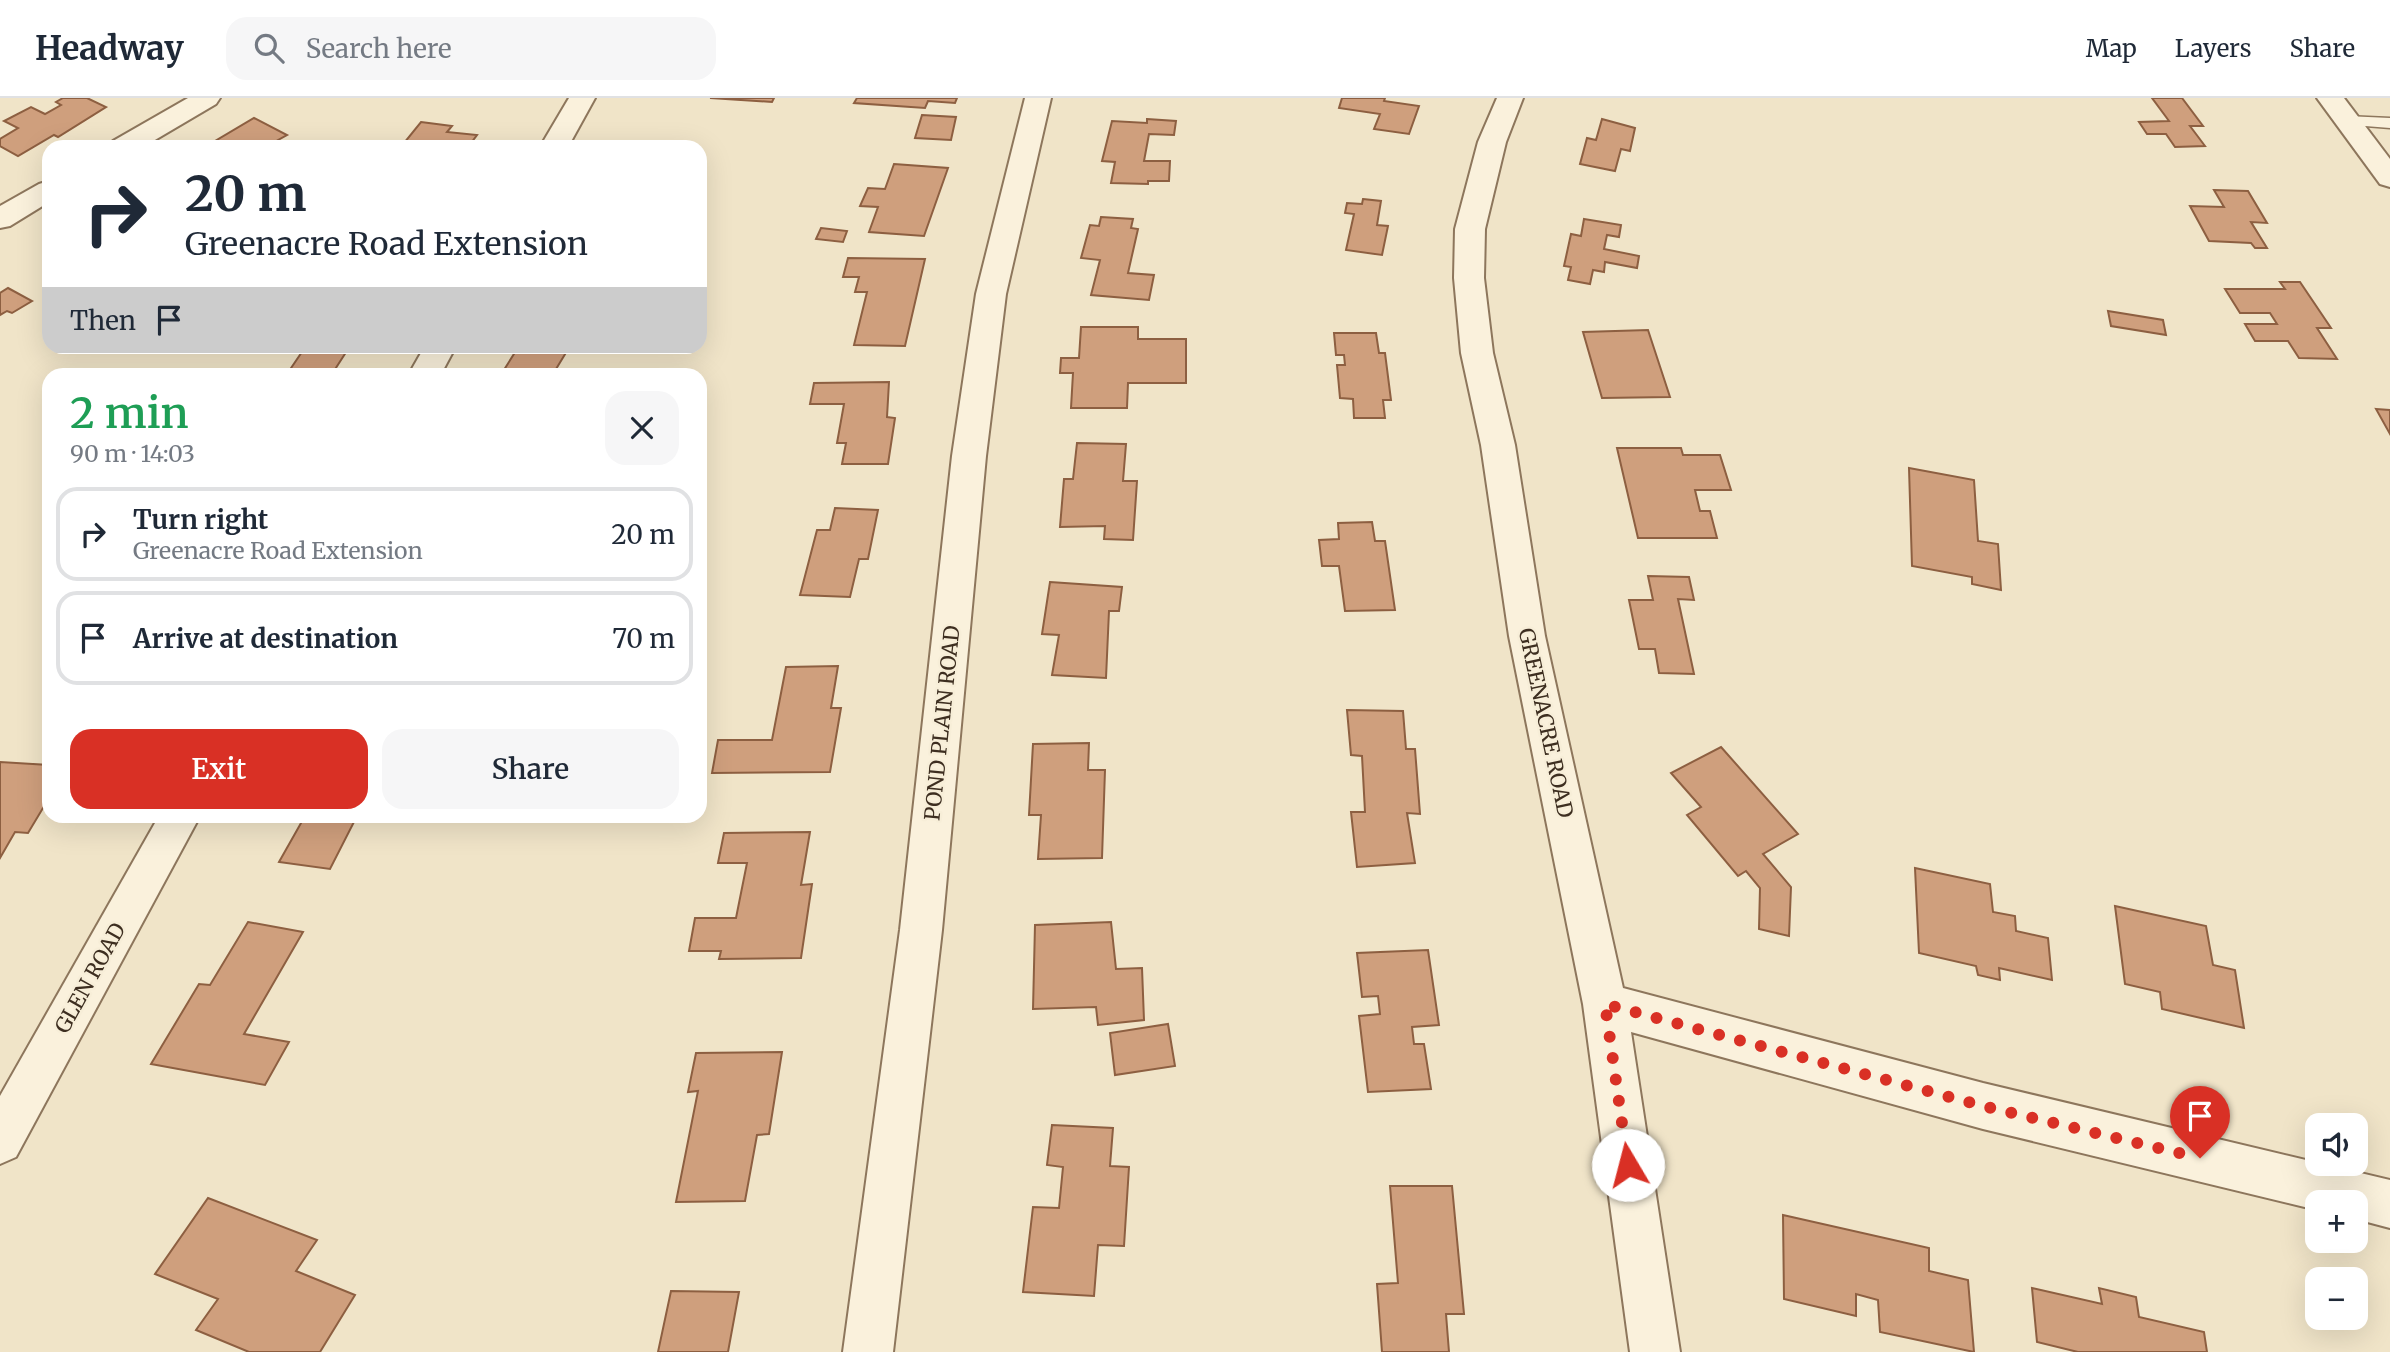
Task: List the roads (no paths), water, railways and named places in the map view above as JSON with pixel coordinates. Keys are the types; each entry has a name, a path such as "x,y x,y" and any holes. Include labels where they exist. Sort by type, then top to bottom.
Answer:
{"street":[{"path":"134,140 207,98"},
{"path":"558,140 582,98"},
{"name":"POND PLAIN ROAD","path":"868,1352 919,943 969,456 989,307 1038,98"},
{"name":"GREENACRE ROAD","path":"1510,98 1492,142 1471,229 1469,278 1477,353 1498,445 1528,636 1605,1004 1655,1352"},
{"path":"2330,98 2390,178"},
{"path":"0,219 42,194"},
{"name":"GLEN ROAD","path":"0,1141 176,823"},
{"path":"1605,1004 1983,1106 2390,1204"}],"lane":[{"path":"2346,121 2390,124"}]}
